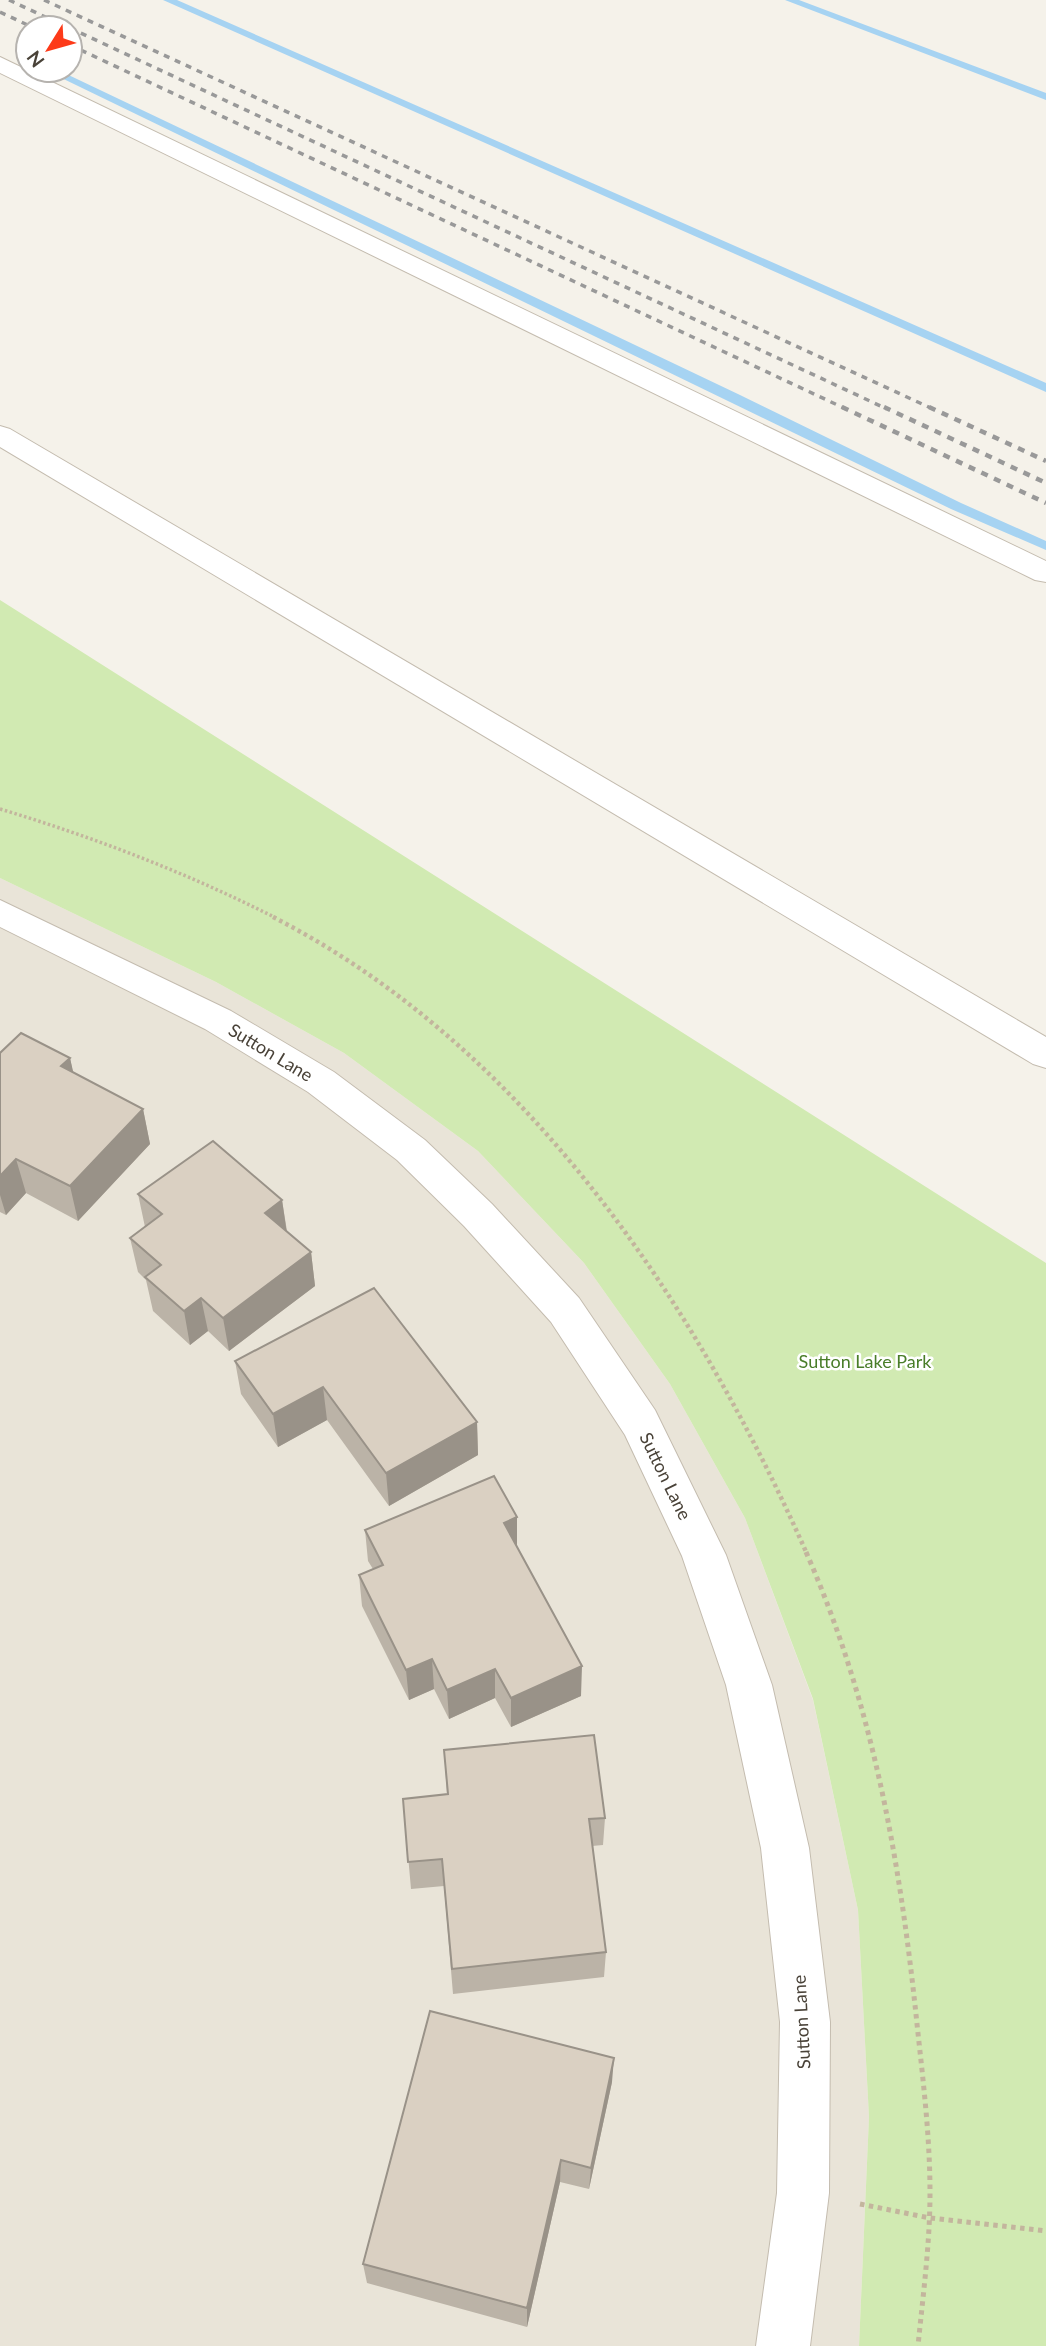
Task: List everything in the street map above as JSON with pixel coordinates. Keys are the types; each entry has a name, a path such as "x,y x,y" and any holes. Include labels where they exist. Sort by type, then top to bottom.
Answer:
{"street":[{"path":"0,64 1046,573"},
{"path":"0,435 1046,1054"},
{"name":"Sutton Lane","path":"0,912 218,1020 321,1082 411,1150 478,1215 565,1310 640,1423 704,1555 750,1685 785,1848 805,2022 803,2193 783,2346"}],"path":[{"path":"803,2193 929,2218 1046,2231"}],"shaded area":[{"path":"0,878 216,982 344,1053 478,1151 584,1263 670,1384 745,1518 813,1700 858,1910 869,2117 859,2346 0,2346"}],"green space":[{"name":"Sutton Lake Park","path":"0,600 1046,1263 1046,2346 859,2346 869,2117 858,1910 813,1699 745,1518 670,1384 584,1263 478,1151 344,1053 216,982 0,878"}],"building":[{"path":"21,1033 70,1058 61,1066 143,1109 70,1186 16,1159 0,1176 0,1053"},
{"path":"213,1141 282,1200 265,1213 311,1252 223,1318 201,1298 184,1311 145,1277 161,1265 130,1238 162,1214 138,1194"},
{"path":"374,1288 477,1422 386,1473 323,1387 273,1414 235,1361"},
{"path":"494,1476 517,1517 504,1523 582,1666 511,1698 495,1669 447,1690 432,1659 406,1670 359,1575 383,1565 365,1530"},
{"path":"594,1735 605,1818 589,1819 606,1952 452,1969 442,1859 408,1862 403,1799 448,1794 444,1750"},
{"path":"430,2011 614,2058 591,2168 561,2160 527,2308 363,2264"}],"waterway":[{"path":"168,0 1046,388"},
{"path":"790,0 1046,97"},
{"path":"79,84 735,397 956,506 1046,546"}],"railway":[{"path":"9,0 39,14"},
{"path":"44,0 933,409"},
{"path":"0,12 14,19"},
{"path":"84,35 887,409"},
{"path":"84,52 846,409"},
{"path":"842,407 1046,503"},
{"path":"884,407 1046,483"},
{"path":"929,407 1046,461"}]}
